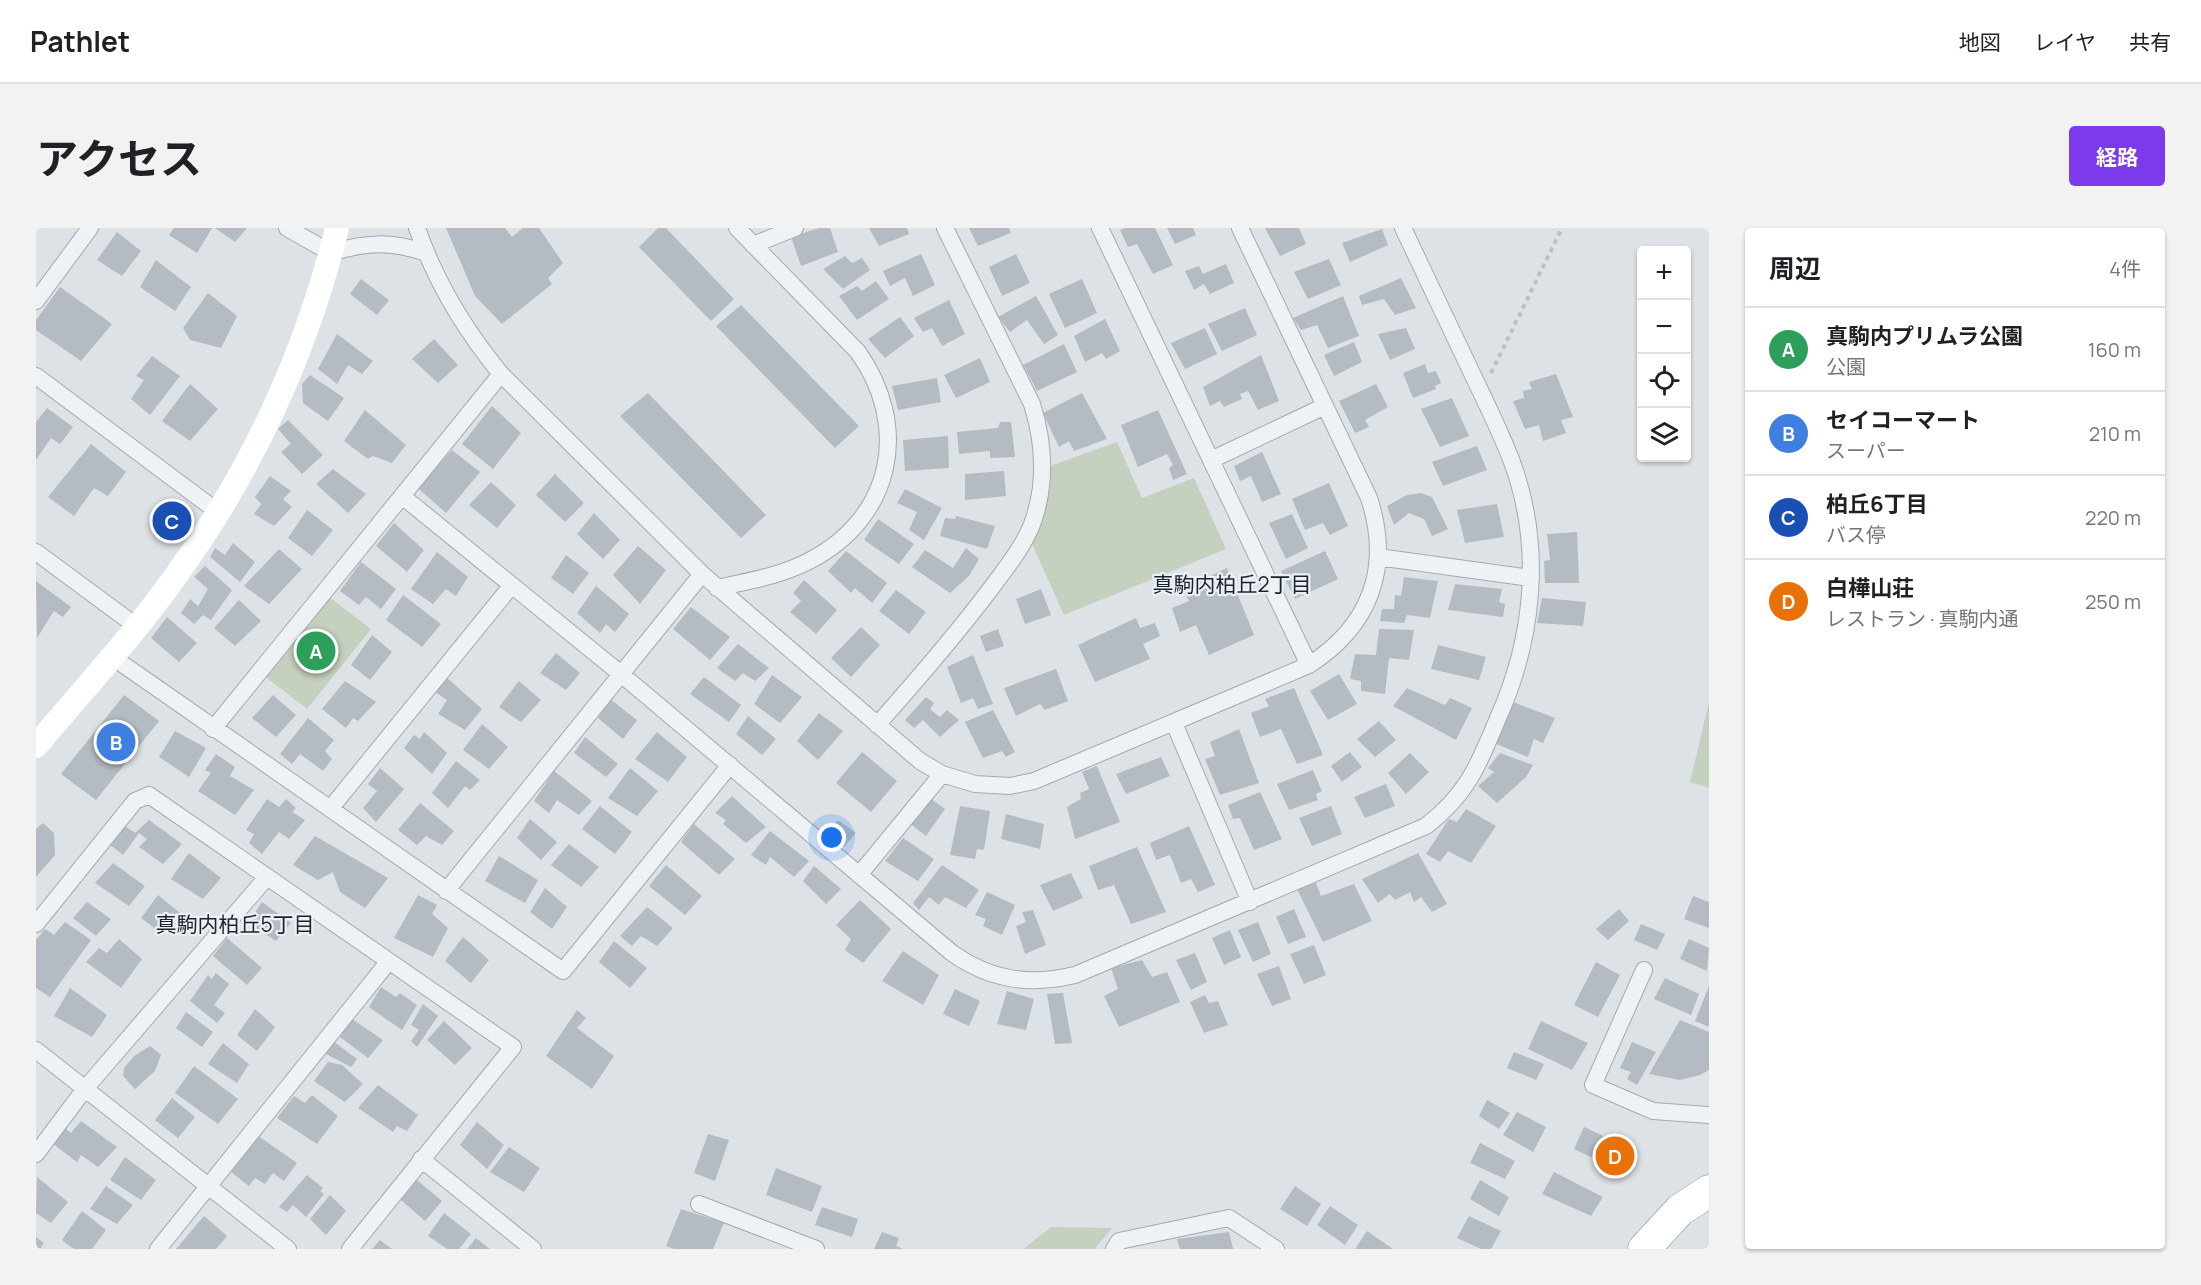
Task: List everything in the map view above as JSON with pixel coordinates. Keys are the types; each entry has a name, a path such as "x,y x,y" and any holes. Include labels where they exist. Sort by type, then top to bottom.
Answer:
{"highway":[{"path":"1644,1249 1680,1210 1709,1191"}],"street":[{"path":"36,301 90,228"},
{"path":"287,228 331,253 355,245 387,243 402,244 426,253"},
{"path":"36,746 175,578 219,512 278,400 308,327 337,228"},
{"path":"417,228 426,253 456,314 501,374 702,574 920,761 959,781 992,786 1034,781 1309,665 1329,652 1347,635 1361,614 1376,577 1378,557 1378,537 1371,506 1240,228"},
{"path":"717,588 764,578 791,569 826,551 844,538 872,503 881,483 887,459 887,416 871,370 858,352 737,228"},
{"path":"753,245 795,228"},
{"path":"877,725 959,632 1005,570 1025,540 1036,514 1042,484 1040,429 1032,404 945,228"},
{"path":"1100,228 1309,665"},
{"path":"402,496 621,674 858,875 969,965 1009,980 1032,982 1075,975 1419,829 1441,814 1457,799 1475,772 1516,675 1526,634 1531,578 1528,529 1520,487 1505,443 1403,228"},
{"path":"213,729 501,374"},
{"path":"36,375 219,512"},
{"path":"1211,460 1325,406"},
{"path":"36,552 136,626"},
{"path":"1378,557 1531,578"},
{"path":"446,891 702,574"},
{"path":"330,809 512,585"},
{"path":"111,656 563,971 730,765"},
{"path":"1174,723 1250,902"},
{"path":"858,875 942,774"},
{"path":"36,924 141,796 149,795 513,1047 350,1249"},
{"path":"36,1154 84,1090 267,877"},
{"path":"158,1249 389,961"},
{"path":"1644,970 1593,1085 1653,1111 1708,1113"},
{"path":"36,1050 288,1249"},
{"path":"422,1159 533,1249"},
{"path":"699,1204 816,1249"},
{"path":"1114,1249 1119,1241 1229,1218 1276,1249"}],"path":[{"path":"1482,393 1562,228"}],"green space":[{"path":"1117,442 1142,498 1194,478 1226,549 1064,615 1028,535 1042,469"},
{"path":"324,593 371,629 307,709 262,674"},
{"path":"1709,702 1709,788 1690,782"},
{"path":"1051,1227 1112,1228 1095,1249 1023,1249"}],"building":[{"path":"174,228 212,228 197,253 169,235"},
{"path":"215,228 247,228 235,242"},
{"path":"446,228 505,228 512,237 523,228 539,228 563,263 548,278 552,284 502,324 475,296"},
{"path":"658,228 666,228 734,299 711,321 639,247"},
{"path":"819,228 830,228 838,252 801,266 791,237"},
{"path":"869,228 907,228 909,234 879,246"},
{"path":"969,228 1009,228 1011,233 978,246"},
{"path":"1155,228 1173,265 1153,274 1137,244 1128,247 1120,230"},
{"path":"1167,228 1193,228 1196,235 1175,244"},
{"path":"1265,228 1299,228 1306,244 1280,256"},
{"path":"1382,229 1388,245 1350,262 1342,243"},
{"path":"117,232 141,251 122,276 97,260"},
{"path":"921,254 935,285 913,296 905,278 890,286 883,271"},
{"path":"1016,254 1030,283 1002,296 989,267"},
{"path":"845,256 852,263 862,258 870,270 843,289 823,269"},
{"path":"1329,259 1341,285 1308,299 1294,272"},
{"path":"156,260 191,287 175,311 140,287"},
{"path":"1226,264 1234,283 1210,294 1204,284 1194,290 1185,271 1199,266 1203,274"},
{"path":"1401,278 1416,308 1395,315 1384,299 1362,305 1359,296"},
{"path":"361,279 389,300 377,315 350,294"},
{"path":"1082,279 1097,313 1065,328 1049,294"},
{"path":"876,281 889,299 857,320 839,296 857,286 862,291"},
{"path":"60,287 112,324 81,361 36,330 36,320"},
{"path":"208,293 237,316 221,348 190,340 183,328"},
{"path":"1036,296 1058,335 1044,344 1027,320 1010,332 998,317"},
{"path":"1343,296 1359,336 1328,348 1317,325 1301,330 1293,318"},
{"path":"949,300 965,334 942,346 932,328 923,332 914,318"},
{"path":"741,305 859,426 835,448 716,326"},
{"path":"1245,308 1257,335 1222,351 1208,324"},
{"path":"900,317 914,336 885,358 868,339"},
{"path":"1105,319 1120,351 1106,359 1102,353 1085,362 1074,336"},
{"path":"1205,328 1217,354 1185,369 1171,343"},
{"path":"1406,328 1415,349 1390,360 1378,334"},
{"path":"337,334 373,361 362,374 348,365 337,384 318,369"},
{"path":"434,339 458,365 438,383 412,359"},
{"path":"1354,342 1362,362 1334,376 1324,355"},
{"path":"1064,344 1077,372 1037,391 1023,365"},
{"path":"1261,355 1279,401 1258,410 1248,391 1240,394 1242,399 1224,407 1220,401 1210,406 1203,387"},
{"path":"152,356 180,376 150,415 131,399 144,380 136,376"},
{"path":"980,358 990,382 956,398 944,375"},
{"path":"1425,364 1428,373 1436,371 1441,383 1435,386 1436,389 1413,398 1403,373"},
{"path":"1556,374 1573,417 1561,420 1566,433 1543,441 1539,425 1525,429 1513,401 1524,398 1523,391 1532,389 1529,382"},
{"path":"310,375 344,398 328,421 303,403 302,384"},
{"path":"937,378 941,402 898,410 892,386"},
{"path":"190,384 218,409 190,441 162,421"},
{"path":"1376,384 1388,407 1365,420 1369,427 1355,433 1339,401"},
{"path":"648,393 766,515 741,538 620,416"},
{"path":"1082,393 1107,439 1074,451 1069,441 1059,447 1043,413"},
{"path":"1452,398 1469,436 1440,447 1421,409"},
{"path":"492,406 521,433 493,469 462,444"},
{"path":"47,408 73,427 60,444 51,438 36,460 36,422"},
{"path":"365,410 406,445 392,463 373,456 368,459 344,441"},
{"path":"1158,410 1187,474 1173,480 1169,468 1173,465 1167,454 1138,467 1121,425"},
{"path":"288,420 323,455 302,474 281,452 291,444 278,429"},
{"path":"1000,422 1011,422 1015,457 990,458 990,451 959,454 957,432 998,428"},
{"path":"948,436 949,468 905,471 903,440"},
{"path":"91,444 126,472 108,496 94,488 74,516 48,497"},
{"path":"1477,446 1487,470 1443,486 1432,462"},
{"path":"452,450 480,472 446,513 418,488"},
{"path":"1262,452 1281,494 1262,502 1251,476 1240,481 1234,466"},
{"path":"333,469 366,494 348,513 316,484"},
{"path":"1004,471 1006,496 965,500 965,474"},
{"path":"555,474 584,503 565,522 536,495"},
{"path":"270,476 291,491 283,499 292,507 274,526 254,514 261,504 255,497"},
{"path":"491,482 516,505 497,528 469,505"},
{"path":"1329,483 1348,526 1330,535 1323,523 1305,530 1292,499"},
{"path":"905,489 942,508 924,540 909,530 917,512 897,503"},
{"path":"1421,493 1432,497 1448,529 1432,536 1424,519 1409,513 1394,525 1387,506 1407,495"},
{"path":"1497,504 1504,537 1465,543 1457,510"},
{"path":"307,510 333,530 312,556 288,538"},
{"path":"594,513 620,540 603,559 577,534"},
{"path":"1292,514 1308,548 1286,559 1269,523"},
{"path":"956,516 995,526 987,549 940,536 945,518 955,519"},
{"path":"878,519 914,544 899,564 864,540"},
{"path":"394,523 424,550 407,572 376,546"},
{"path":"1577,532 1579,583 1545,583 1544,561 1550,560 1547,534"},
{"path":"233,543 255,562 240,582 210,557 215,548 225,555"},
{"path":"638,546 666,570 640,604 613,575"},
{"path":"966,548 979,559 969,576 950,593 912,567 925,550 953,568"},
{"path":"279,549 302,569 269,604 244,586"},
{"path":"846,551 887,583 872,603 855,588 851,593 828,571"},
{"path":"1325,551 1338,579 1295,599 1281,571"},
{"path":"437,552 468,577 456,596 446,589 433,604 411,589"},
{"path":"566,555 589,573 573,594 551,578"},
{"path":"361,562 396,589 381,609 366,597 359,605 340,591"},
{"path":"205,566 232,590 211,620 203,615 194,624 181,613 190,599 198,606 208,589 194,577"},
{"path":"1227,568 1254,635 1209,655 1196,625 1180,632 1172,608 1189,601 1183,589"},
{"path":"1404,577 1438,581 1430,618 1407,615 1404,623 1380,621 1382,609 1394,609 1395,595 1401,596"},
{"path":"804,580 837,610 816,634 790,612 801,601 793,593"},
{"path":"36,581 71,607 63,617 54,611 37,638"},
{"path":"1455,584 1502,589 1499,602 1505,604 1503,617 1448,610"},
{"path":"596,586 629,614 615,632 606,624 600,633 577,613"},
{"path":"1041,589 1051,615 1025,624 1016,599"},
{"path":"896,590 926,612 909,634 879,611"},
{"path":"403,595 441,624 422,647 386,620"},
{"path":"1542,598 1586,602 1583,626 1537,623"},
{"path":"239,600 261,621 235,646 214,628"},
{"path":"691,607 730,637 710,660 673,629"},
{"path":"167,617 197,643 179,662 151,638"},
{"path":"1136,618 1140,628 1155,623 1160,636 1143,644 1150,659 1095,682 1078,645"},
{"path":"861,627 880,645 851,677 831,658"},
{"path":"998,629 1004,646 986,652 980,636"},
{"path":"1379,629 1414,630 1409,660 1389,658 1385,694 1361,691 1361,681 1350,679 1355,654 1376,655"},
{"path":"372,635 392,652 370,680 351,665"},
{"path":"738,644 769,668 755,681 743,673 735,681 717,668"},
{"path":"1438,645 1486,657 1479,680 1431,669"},
{"path":"556,653 580,673 566,690 540,673"},
{"path":"973,655 993,704 978,709 973,698 961,703 947,667"},
{"path":"1056,669 1068,701 1045,710 1040,704 1016,716 1004,688"},
{"path":"1339,674 1357,704 1328,720 1310,691"},
{"path":"772,675 802,697 780,723 754,704"},
{"path":"446,677 482,709 465,730 438,714 447,700 435,692"},
{"path":"704,677 741,705 729,722 690,694"},
{"path":"345,681 376,702 358,721 353,718 346,728 322,709"},
{"path":"519,681 541,700 521,722 499,707"},
{"path":"1294,688 1323,755 1297,764 1281,729 1260,737 1251,713 1269,706 1265,699"},
{"path":"1407,688 1445,705 1450,698 1472,708 1456,740 1393,706"},
{"path":"124,695 159,721 96,800 61,774"},
{"path":"273,695 296,715 276,737 252,718"},
{"path":"926,697 934,703 930,709 940,717 947,710 959,720 940,737 923,720 914,728 905,720"},
{"path":"610,699 637,720 623,739 598,718"},
{"path":"1513,702 1555,718 1543,743 1534,739 1528,757 1494,743"},
{"path":"993,710 1015,752 1006,757 1002,751 983,758 965,722"},
{"path":"819,713 843,731 818,760 797,741"},
{"path":"748,716 776,739 762,755 736,734"},
{"path":"308,718 334,740 325,751 332,759 323,771 300,754 292,764 280,754"},
{"path":"1379,721 1396,740 1375,757 1357,739"},
{"path":"482,724 508,747 489,769 463,750"},
{"path":"1239,729 1259,783 1220,795 1205,759 1215,756 1210,742"},
{"path":"175,731 206,748 189,777 159,757"},
{"path":"424,732 447,753 432,774 404,748 414,735 420,739"},
{"path":"657,732 687,757 668,782 635,759"},
{"path":"585,737 618,764 606,777 574,753"},
{"path":"862,752 897,781 871,812 836,783"},
{"path":"1350,752 1362,767 1342,782 1331,766"},
{"path":"1410,753 1429,772 1406,794 1388,773"},
{"path":"1500,753 1533,765 1526,777 1497,803 1478,786 1494,772 1488,768"},
{"path":"216,754 235,767 230,776 254,790 235,815 198,791 211,773 205,770"},
{"path":"1161,757 1170,776 1126,794 1116,774"},
{"path":"456,761 480,780 470,790 465,786 448,808 432,793"},
{"path":"1097,766 1120,822 1075,839 1067,807 1081,799 1080,793 1089,789 1082,772"},
{"path":"380,768 404,789 376,822 363,808 377,791 368,784"},
{"path":"630,768 658,791 637,816 608,798"},
{"path":"1313,770 1322,791 1316,794 1318,800 1289,810 1277,784"},
{"path":"554,771 592,801 579,815 557,800 549,813 534,801"},
{"path":"1386,784 1395,806 1365,818 1354,797"},
{"path":"1260,792 1282,839 1254,850 1240,818 1233,819 1228,805"},
{"path":"732,796 766,827 746,843 723,824 726,820 715,813"},
{"path":"927,796 945,809 926,836 908,822"},
{"path":"267,799 279,807 286,799 296,808 292,812 305,820 289,839 279,832 262,854 249,843 254,834 246,830"},
{"path":"420,803 454,831 442,845 426,836 417,845 398,830"},
{"path":"600,806 632,832 615,854 582,829"},
{"path":"960,806 990,811 984,850 977,849 975,859 950,855"},
{"path":"1331,806 1342,834 1312,846 1299,818"},
{"path":"1466,809 1496,826 1471,863 1448,851 1440,862 1426,854 1449,819 1457,822"},
{"path":"1006,814 1044,824 1040,849 1001,839"},
{"path":"530,819 557,842 541,860 517,838"},
{"path":"149,820 182,844 163,864 139,847 147,839 139,833 123,855 108,843 119,822 135,833"},
{"path":"838,820 856,833 844,847 828,835"},
{"path":"43,823 54,833 55,855 36,877 36,829"},
{"path":"694,824 735,859 719,875 681,842"},
{"path":"1189,826 1215,885 1198,892 1191,879 1181,883 1170,855 1156,860 1150,843"},
{"path":"770,831 809,861 794,877 770,857 766,865 751,855"},
{"path":"315,836 388,878 365,908 340,892 333,872 318,880 293,865"},
{"path":"903,838 934,859 918,881 885,861"},
{"path":"569,844 599,867 581,887 551,865"},
{"path":"1137,847 1166,912 1131,924 1114,885 1098,890 1089,866"},
{"path":"189,853 221,878 203,899 171,879"},
{"path":"1418,853 1447,904 1432,912 1421,897 1414,902 1410,892 1395,900 1390,894 1378,903 1362,879"},
{"path":"499,856 538,880 525,903 485,881"},
{"path":"113,863 145,886 129,906 95,883"},
{"path":"666,865 702,896 685,915 649,886"},
{"path":"942,865 979,890 966,908 945,897 939,905 929,897 919,910 913,903"},
{"path":"814,866 841,889 826,904 803,881"},
{"path":"1071,873 1083,898 1053,911 1040,885"},
{"path":"1316,883 1321,896 1354,884 1372,921 1323,942 1297,889"},
{"path":"545,888 567,907 552,929 530,912"},
{"path":"987,892 1015,905 1002,935 983,926 986,919 975,915"},
{"path":"158,895 180,913 162,934 141,918"},
{"path":"418,895 437,905 432,914 448,928 433,957 394,938"},
{"path":"1693,896 1709,902 1709,928 1684,919"},
{"path":"860,900 891,929 863,963 845,950 851,939 836,925"},
{"path":"87,902 111,919 96,936 73,918"},
{"path":"262,902 291,923 276,941 248,923"},
{"path":"647,907 673,928 657,946 641,936 632,946 620,936"},
{"path":"1294,909 1306,937 1288,944 1276,917"},
{"path":"1619,909 1629,921 1608,940 1596,929"},
{"path":"1033,910 1046,945 1025,954 1016,926 1026,922 1022,912"},
{"path":"65,922 91,940 50,997 36,988 36,940 45,929 54,935"},
{"path":"1258,922 1271,954 1253,962 1238,930"},
{"path":"1641,924 1665,934 1657,950 1634,940"},
{"path":"1230,930 1241,957 1224,965 1212,938"},
{"path":"463,937 489,960 471,983 445,961"},
{"path":"227,938 262,968 247,985 213,956"},
{"path":"119,939 142,959 121,988 86,962 99,948 107,953"},
{"path":"1689,939 1709,948 1707,971 1680,959"},
{"path":"614,941 647,968 630,988 599,962"},
{"path":"1314,945 1326,975 1304,984 1290,954"},
{"path":"903,951 939,975 923,1005 882,981"},
{"path":"1195,953 1207,982 1191,990 1176,960"},
{"path":"1142,960 1152,977 1167,972 1180,1002 1119,1027 1104,996 1118,989 1111,968"},
{"path":"1596,962 1620,975 1598,1017 1574,1005"},
{"path":"1279,966 1291,999 1272,1006 1257,974"},
{"path":"216,973 229,984 214,1005 225,1013 217,1023 190,1001 208,975 212,979"},
{"path":"1665,978 1699,994 1691,1015 1654,999"},
{"path":"1709,986 1709,1027 1695,1021"},
{"path":"381,987 396,997 400,993 417,1005 402,1030 369,1007"},
{"path":"70,988 107,1015 92,1037 54,1016"},
{"path":"955,989 980,1001 969,1026 943,1014"},
{"path":"1007,991 1034,999 1026,1030 997,1024"},
{"path":"1063,993 1072,1043 1055,1044 1047,994"},
{"path":"1205,995 1209,1003 1218,1001 1228,1025 1204,1033 1190,1002"},
{"path":"423,1004 438,1016 417,1047 411,1041 419,1030 411,1025"},
{"path":"255,1009 275,1027 257,1051 237,1035"},
{"path":"577,1010 586,1018 577,1028 614,1056 592,1089 546,1056"},
{"path":"186,1012 213,1032 202,1047 176,1028"},
{"path":"352,1019 383,1040 368,1058 340,1037"},
{"path":"1680,1020 1709,1032 1709,1070 1680,1080 1649,1074"},
{"path":"444,1021 472,1048 455,1065 427,1040"},
{"path":"1541,1021 1588,1043 1572,1070 1528,1049"},
{"path":"333,1041 357,1059 351,1067 324,1053"},
{"path":"1632,1042 1656,1052 1637,1085 1627,1079 1631,1072 1620,1068"},
{"path":"223,1043 249,1064 237,1083 208,1064"},
{"path":"150,1046 161,1055 155,1071 135,1089 123,1076 124,1068 134,1056"},
{"path":"1514,1052 1544,1064 1536,1080 1507,1068"},
{"path":"328,1062 342,1065 363,1084 345,1102 314,1081"},
{"path":"194,1066 238,1099 218,1124 175,1093"},
{"path":"378,1085 418,1115 407,1131 397,1126 393,1132 358,1108"},
{"path":"312,1095 338,1116 317,1144 277,1118 294,1096 305,1103"},
{"path":"172,1098 195,1117 178,1138 155,1120"},
{"path":"1487,1100 1510,1113 1499,1129 1479,1116"},
{"path":"1517,1112 1546,1127 1533,1152 1503,1135"},
{"path":"81,1121 117,1147 98,1167 81,1155 77,1162 52,1143 64,1127 71,1133"},
{"path":"477,1122 504,1145 487,1169 460,1145"},
{"path":"1584,1127 1627,1147 1618,1170 1574,1149"},
{"path":"708,1134 729,1140 715,1181 694,1173"},
{"path":"257,1135 297,1163 284,1181 273,1173 265,1184 255,1178 249,1186 231,1172"},
{"path":"1480,1143 1515,1161 1505,1179 1470,1163"},
{"path":"509,1147 540,1168 524,1192 490,1172"},
{"path":"125,1157 156,1180 141,1200 110,1180"},
{"path":"776,1168 822,1186 812,1212 766,1195"},
{"path":"1554,1172 1603,1197 1591,1216 1542,1194"},
{"path":"307,1175 323,1188 320,1191 324,1194 306,1217 293,1205 287,1212 279,1207"},
{"path":"37,1177 68,1202 51,1223 36,1213"},
{"path":"417,1180 442,1201 425,1221 401,1200"},
{"path":"1480,1180 1509,1197 1499,1216 1470,1199"},
{"path":"106,1186 133,1205 117,1224 90,1209"},
{"path":"1295,1186 1321,1204 1307,1226 1280,1209"},
{"path":"330,1195 346,1211 326,1235 310,1219"},
{"path":"1330,1206 1358,1225 1345,1245 1317,1225"},
{"path":"822,1207 858,1219 852,1237 815,1225"},
{"path":"681,1209 724,1223 713,1249 674,1249 666,1246"},
{"path":"82,1211 106,1230 92,1249 74,1249 62,1240"},
{"path":"444,1213 471,1234 459,1249 447,1249 428,1236"},
{"path":"204,1216 227,1236 216,1249 176,1249"},
{"path":"1469,1216 1501,1231 1491,1249 1481,1249 1457,1238"},
{"path":"1367,1231 1393,1249 1355,1249"},
{"path":"882,1232 899,1238 896,1246 904,1249 874,1249"},
{"path":"1229,1232 1233,1249 1180,1249 1177,1239"},
{"path":"36,1237 44,1243 40,1249 36,1249"},
{"path":"476,1238 490,1249 467,1249"},
{"path":"380,1240 392,1249 372,1249"}],"place":[{"name":"柏丘6丁目","path":"172,521"},
{"name":"真駒内プリムラ公園","path":"316,651"},
{"name":"セイコーマート","path":"116,742"},
{"name":"白樺山荘","path":"1615,1156"}],"district":[{"name":"真駒内柏丘2丁目","path":"1232,585"},
{"name":"真駒内柏丘5丁目","path":"235,925"}]}
